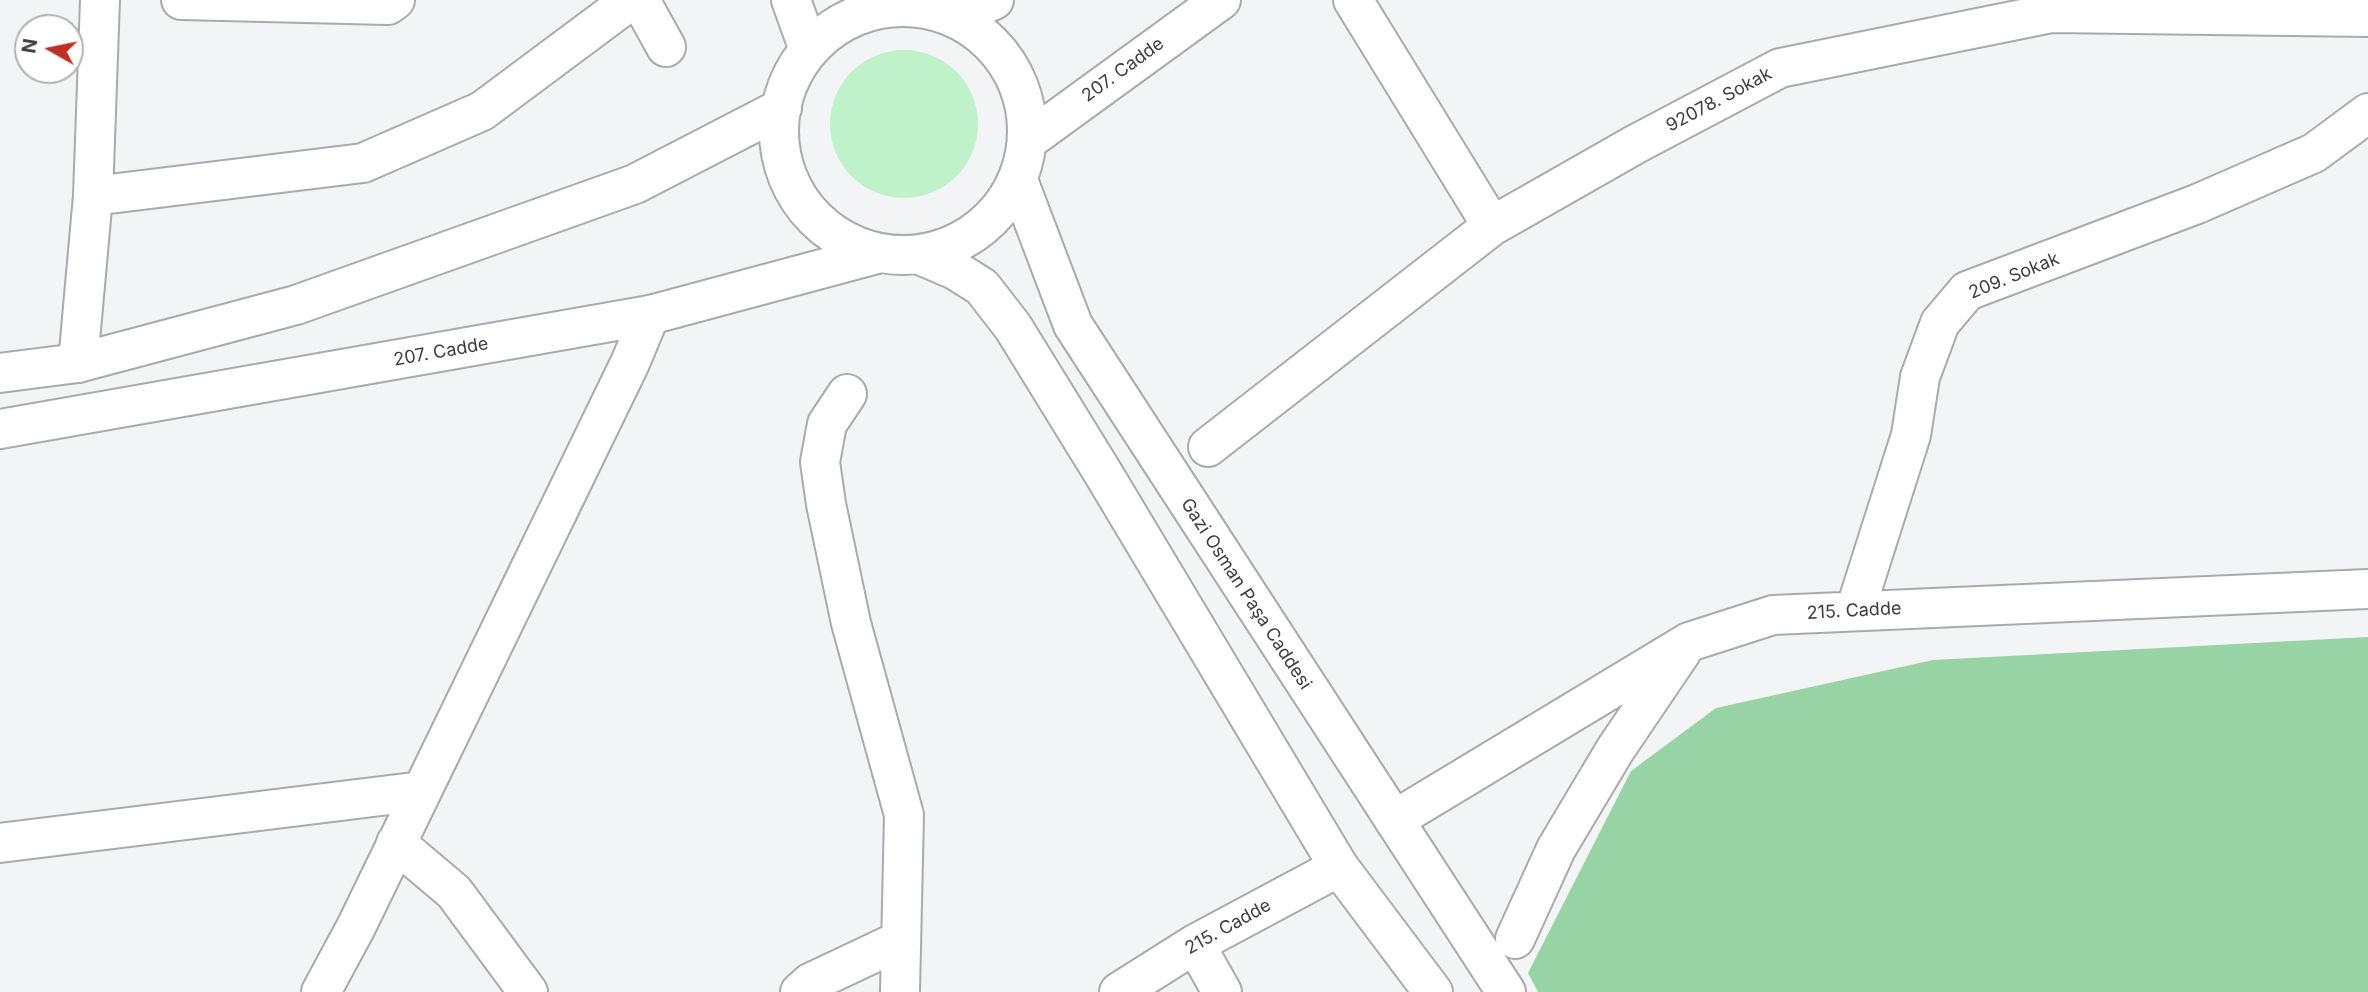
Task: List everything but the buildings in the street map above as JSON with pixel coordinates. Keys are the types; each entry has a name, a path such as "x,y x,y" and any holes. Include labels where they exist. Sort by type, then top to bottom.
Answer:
{"street":[{"path":"78,362 93,196 100,0"},
{"path":"181,0 376,5 388,5 395,0"},
{"path":"93,196 363,163 482,111 631,0"},
{"path":"640,0 666,47"},
{"path":"791,0 809,50"},
{"path":"995,0 932,8 882,8 841,22 809,50 786,87 778,129 785,172 805,209 837,238 877,254 920,256 954,270 982,286 1013,327 1103,473 1339,867 1433,992"},
{"name":"207. Cadde","path":"1027,141 1221,0"},
{"path":"1353,0 1492,226"},
{"path":"920,256 961,243 995,216 1018,180 1027,141 1025,104 1012,70 990,41 932,8"},
{"name":"92078. Sokak","path":"1208,447 1492,226 1636,144 1780,68 2052,13 2368,17"},
{"path":"0,373 78,362 296,305 635,184 782,108"},
{"name":"209. Sokak","path":"1855,611 1911,435 1920,377 1940,323 1967,291 2184,208 2314,153 2368,113"},
{"name":"Gazi Osman Paşa Caddesi","path":"1018,180 1073,325 1506,992"},
{"name":"207. Cadde","path":"0,429 650,315 877,254"},
{"path":"321,992 422,791 650,315"},
{"path":"847,394 827,424 820,462 851,623 904,815 900,992"},
{"name":"215. Cadde","path":"1394,820 1689,642 1773,615 2368,589"},
{"path":"1516,939 1556,849 1615,750 1689,642"},
{"path":"0,843 422,791"},
{"path":"396,843 454,892 528,992"},
{"name":"215. Cadde","path":"1119,992 1195,944 1339,867"},
{"path":"800,992 810,983 901,940"},
{"path":"1195,944 1222,992"}],"green space":[{"path":"904,50 932,55 957,71 973,96 978,124 973,152 957,177 932,193 904,198 876,193 851,177 835,152 830,124 835,96 851,71 876,55"},
{"path":"2368,637 2368,992 1538,992 1528,973 1631,771 1716,708 1933,660"}]}
